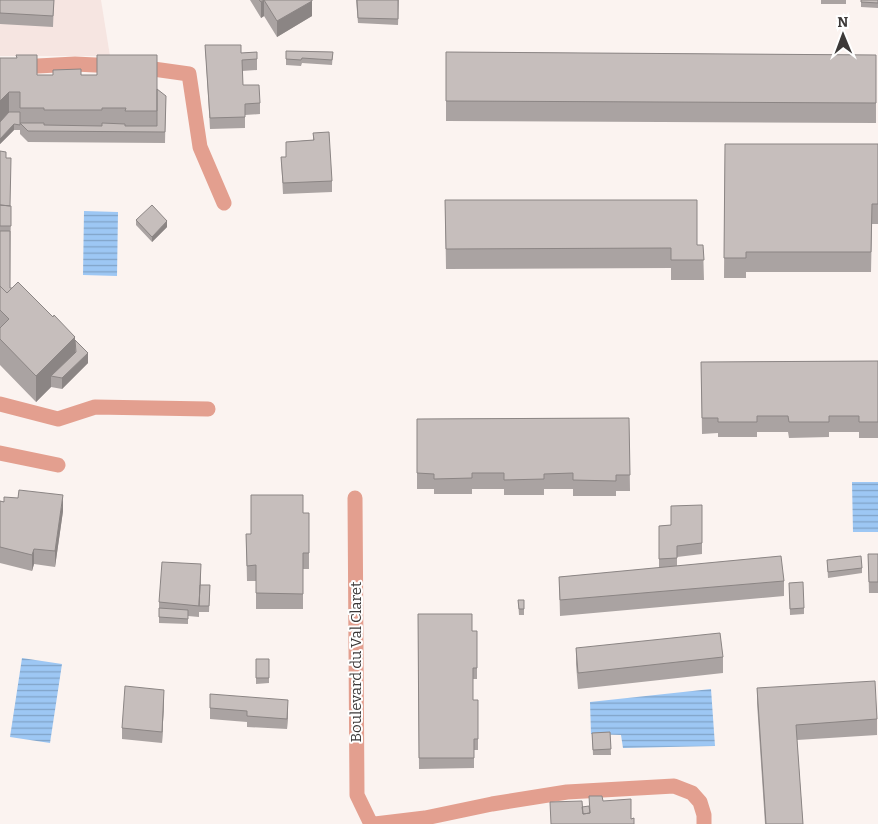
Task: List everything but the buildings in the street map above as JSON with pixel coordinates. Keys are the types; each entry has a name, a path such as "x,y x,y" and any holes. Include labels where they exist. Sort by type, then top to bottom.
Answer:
{"street":[{"path":"0,68 75,64 148,68 189,74 200,147 224,203"},
{"path":"0,404 58,419 95,407 208,409"},
{"path":"0,453 58,465"},
{"name":"Boulevard du Val Claret","path":"355,498 357,795 371,824"},
{"path":"376,824 425,818 492,804 567,792 674,786 692,793 700,802 704,815 704,824"}],"shaded area":[{"path":"0,0 101,0 110,56 0,56"}],"water":[{"path":"84,211 118,212 117,276 83,275"},
{"path":"852,482 878,482 878,532 853,532"},
{"path":"22,658 62,664 50,743 10,737"},
{"path":"711,689 715,746 623,748 621,735 591,734 590,702"}]}
